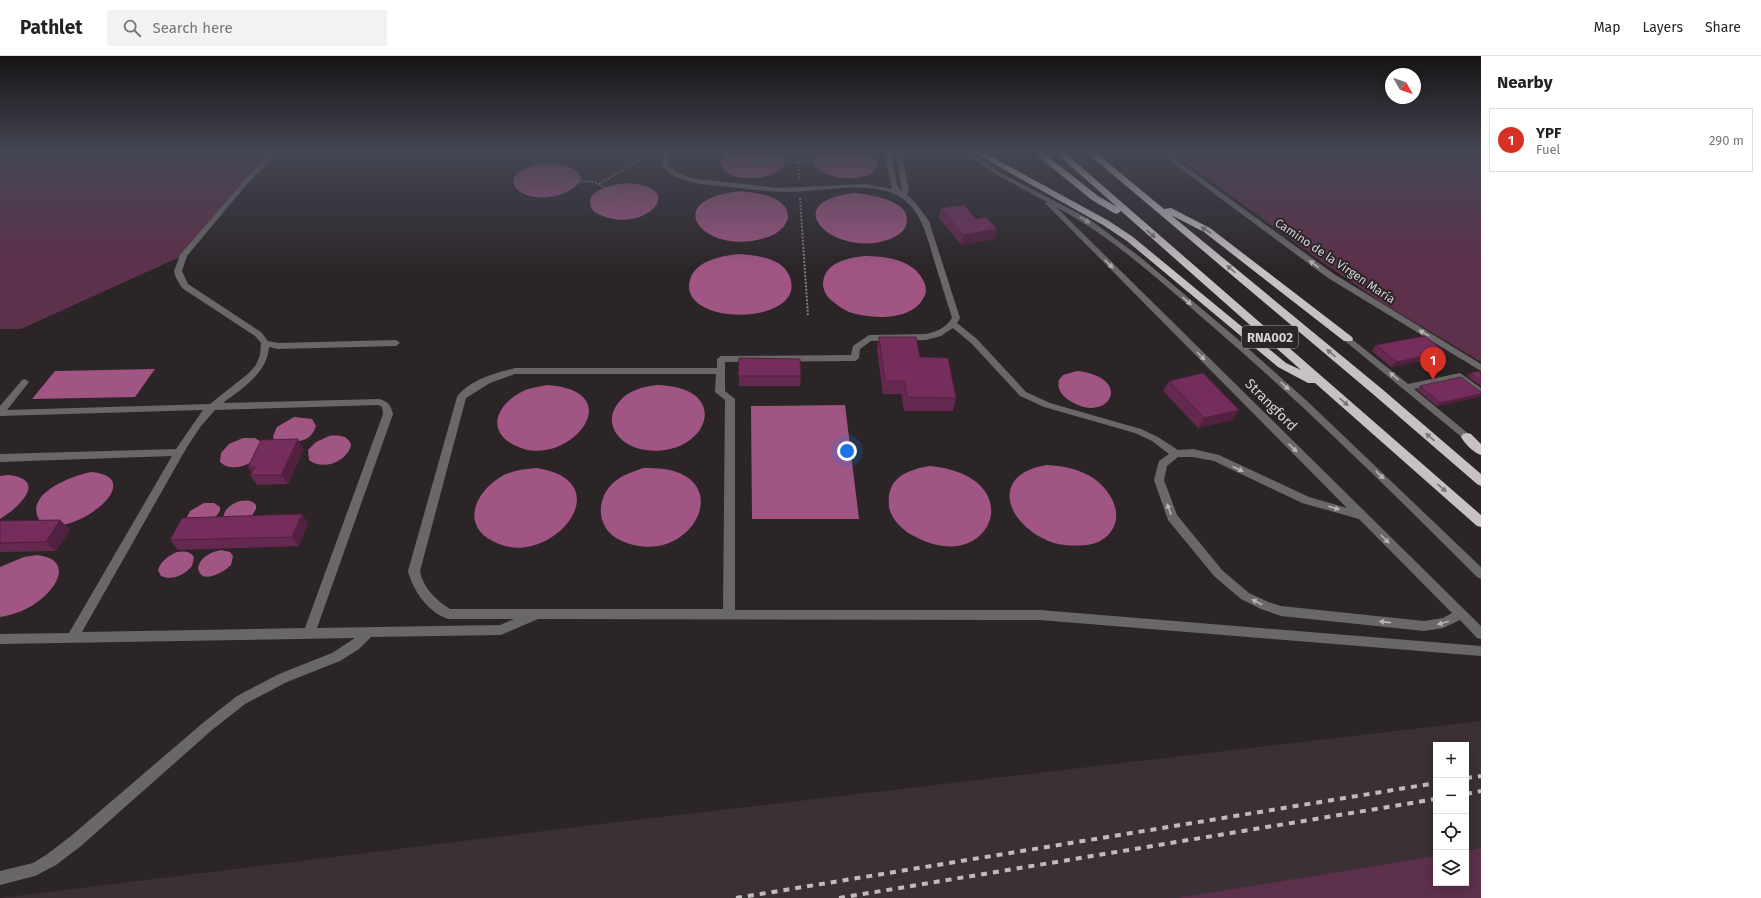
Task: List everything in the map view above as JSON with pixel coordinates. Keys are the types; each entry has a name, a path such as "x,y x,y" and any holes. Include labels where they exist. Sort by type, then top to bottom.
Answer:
{"highway":[{"path":"1048,191 1106,223 1130,239 1282,365 1328,387"},
{"path":"1087,191 1095,198 1136,221"},
{"name":"RNA002","path":"1103,191 1481,522"},
{"name":"RNA002","path":"1139,192 1481,480"},
{"path":"1148,200 1207,230 1348,339"},
{"path":"1467,437 1481,451"}],"street":[{"path":"72,638 179,452 210,407 230,395 255,371 263,358 266,349 265,343 258,334 185,286 179,278 177,268 184,255 238,191"},
{"path":"891,191 903,196"},
{"path":"729,614 730,399 720,392 721,359 855,358 856,348 869,338 926,337 938,334 953,324 956,318 925,221 916,207 898,191"},
{"path":"903,196 905,191"},
{"name":"Strangford","path":"1032,191 1077,215 1102,231 1234,339 1341,436 1481,574"},
{"name":"Camino de la Virgen María","path":"1215,191 1337,280 1481,368"},
{"name":"Strangford","path":"1042,197 1481,634"},
{"path":"953,324 974,341 1024,394 1047,405 1138,431 1155,439 1176,454"},
{"path":"1348,339 1467,437"},
{"path":"265,343 278,346 396,343"},
{"path":"721,371 514,372 501,374 470,390 462,397 414,570 415,581 436,606 448,614 1040,615 1481,651"},
{"path":"1406,386 1460,376 1481,393"},
{"path":"0,413 25,382"},
{"path":"0,413 379,402 386,406 388,414 309,634"},
{"path":"0,458 179,452"},
{"path":"1362,515 1306,500 1216,458 1192,453 1176,454 1162,464 1159,480 1172,516 1218,573 1245,596 1265,606 1281,611 1424,626 1439,625 1451,621 1460,614"},
{"path":"0,639 501,630 539,614"},
{"path":"0,878 35,869 51,860 76,841 208,726 241,700 283,678 336,657 355,645 369,632"}],"path":[{"path":"610,191 625,201"},
{"path":"799,191 808,316"}],"shaded area":[{"path":"0,191 238,191 184,255 21,329 0,329"},
{"path":"521,191 567,191 554,196 538,197 525,194"},
{"path":"655,191 658,200 654,207 645,214 633,219 618,220 598,214 593,210 590,201 596,192"},
{"path":"740,191 763,195 783,204 787,210 788,217 782,228 773,235 750,241 729,241 712,235 700,226 695,216 700,205 714,197"},
{"path":"1225,191 1481,191 1481,362 1379,301 1315,257"},
{"path":"856,193 872,195 898,205 904,210 907,217 904,230 890,239 869,243 850,242 833,236 821,227 816,217 819,207 831,198"},
{"path":"738,254 766,258 780,264 785,269 789,275 791,292 781,304 763,312 741,315 719,312 701,306 690,294 691,277 694,271 711,260"},
{"path":"864,256 889,258 912,267 923,280 926,291 924,297 918,305 901,315 879,317 849,312 830,299 823,286 824,277 827,271 832,266 843,260"},
{"path":"155,369 135,397 32,399 55,371"},
{"path":"1077,371 1096,375 1107,383 1111,391 1109,399 1103,405 1093,408 1080,406 1062,394 1058,383 1059,380 1063,375"},
{"path":"547,385 573,390 586,401 589,414 583,428 570,440 553,448 534,451 514,445 500,433 498,419 500,412 510,399 521,392"},
{"path":"657,385 682,389 698,398 704,410 703,423 695,435 681,445 663,450 640,449 625,442 619,437 612,424 612,417 619,402 631,392 641,388"},
{"path":"845,405 859,519 752,519 751,406"},
{"path":"294,417 312,419 316,426 309,437 304,440 293,442 274,440 273,436 277,427"},
{"path":"329,436 342,436 348,439 351,445 345,456 334,463 327,465 321,465 309,460 308,450 316,442"},
{"path":"243,438 255,438 263,443 252,462 240,467 232,467 224,465 220,462 221,453 229,444"},
{"path":"1047,465 1066,467 1084,473 1096,480 1107,491 1114,505 1116,520 1114,527 1105,538 1096,543 1087,545 1070,546 1054,543 1038,536 1025,526 1016,515 1010,502 1010,490 1016,479 1028,471"},
{"path":"930,466 962,474 982,487 991,504 990,521 980,535 963,545 941,546 914,536 902,528 892,516 889,507 889,497 894,482 906,473"},
{"path":"537,468 562,476 575,489 577,504 570,520 557,533 540,543 520,548 499,544 487,538 479,530 475,521 475,511 483,492 492,483 510,472"},
{"path":"643,468 675,471 694,483 701,499 698,516 686,532 668,543 645,547 618,539 611,534 602,520 601,505 607,490 620,478"},
{"path":"92,472 107,476 113,483 112,492 105,501 83,518 70,523 56,525 40,521 36,511 38,502 44,494 62,482 73,477"},
{"path":"9,475 21,478 27,482 28,488 26,495 21,502 0,519 0,476"},
{"path":"245,500 253,502 256,505 256,509 251,517 224,520 226,510 231,505"},
{"path":"204,503 214,503 220,507 220,511 214,519 186,519 190,511"},
{"path":"221,550 230,552 233,556 231,565 213,576 203,576 198,568 201,561 213,552"},
{"path":"177,552 187,552 191,554 194,557 192,566 178,576 170,578 161,576 158,570 163,561"},
{"path":"37,555 48,557 55,561 58,567 59,573 53,587 40,600 26,609 11,615 0,617 0,567 24,557"},
{"path":"1481,721 1481,898 0,898 593,825"},
{"path":"1481,848 1481,898 1178,898 1433,856 1433,886 1469,886 1469,850"}],"building":[{"path":"964,205 976,219 986,217 997,229 963,235 941,208"},
{"path":"1425,336 1445,352 1396,362 1376,345"},
{"path":"879,337 916,337 920,357 948,358 956,398 907,397 904,381 885,381"},
{"path":"739,358 800,359 801,376 738,376"},
{"path":"1478,371 1481,373 1481,381 1470,373"},
{"path":"1203,373 1239,410 1204,418 1169,381"},
{"path":"1461,377 1481,392 1481,394 1440,403 1420,386"},
{"path":"298,439 281,475 250,475 255,467 248,467 261,440"},
{"path":"302,514 292,537 170,540 182,518"},
{"path":"60,520 46,542 0,543 0,521"}],"railway":[{"path":"1469,778 1481,776"},
{"path":"736,898 1433,783"},
{"path":"1469,793 1481,791"},
{"path":"839,898 1433,799"}],"place":[{"name":"YPF","path":"1433,380"}]}
